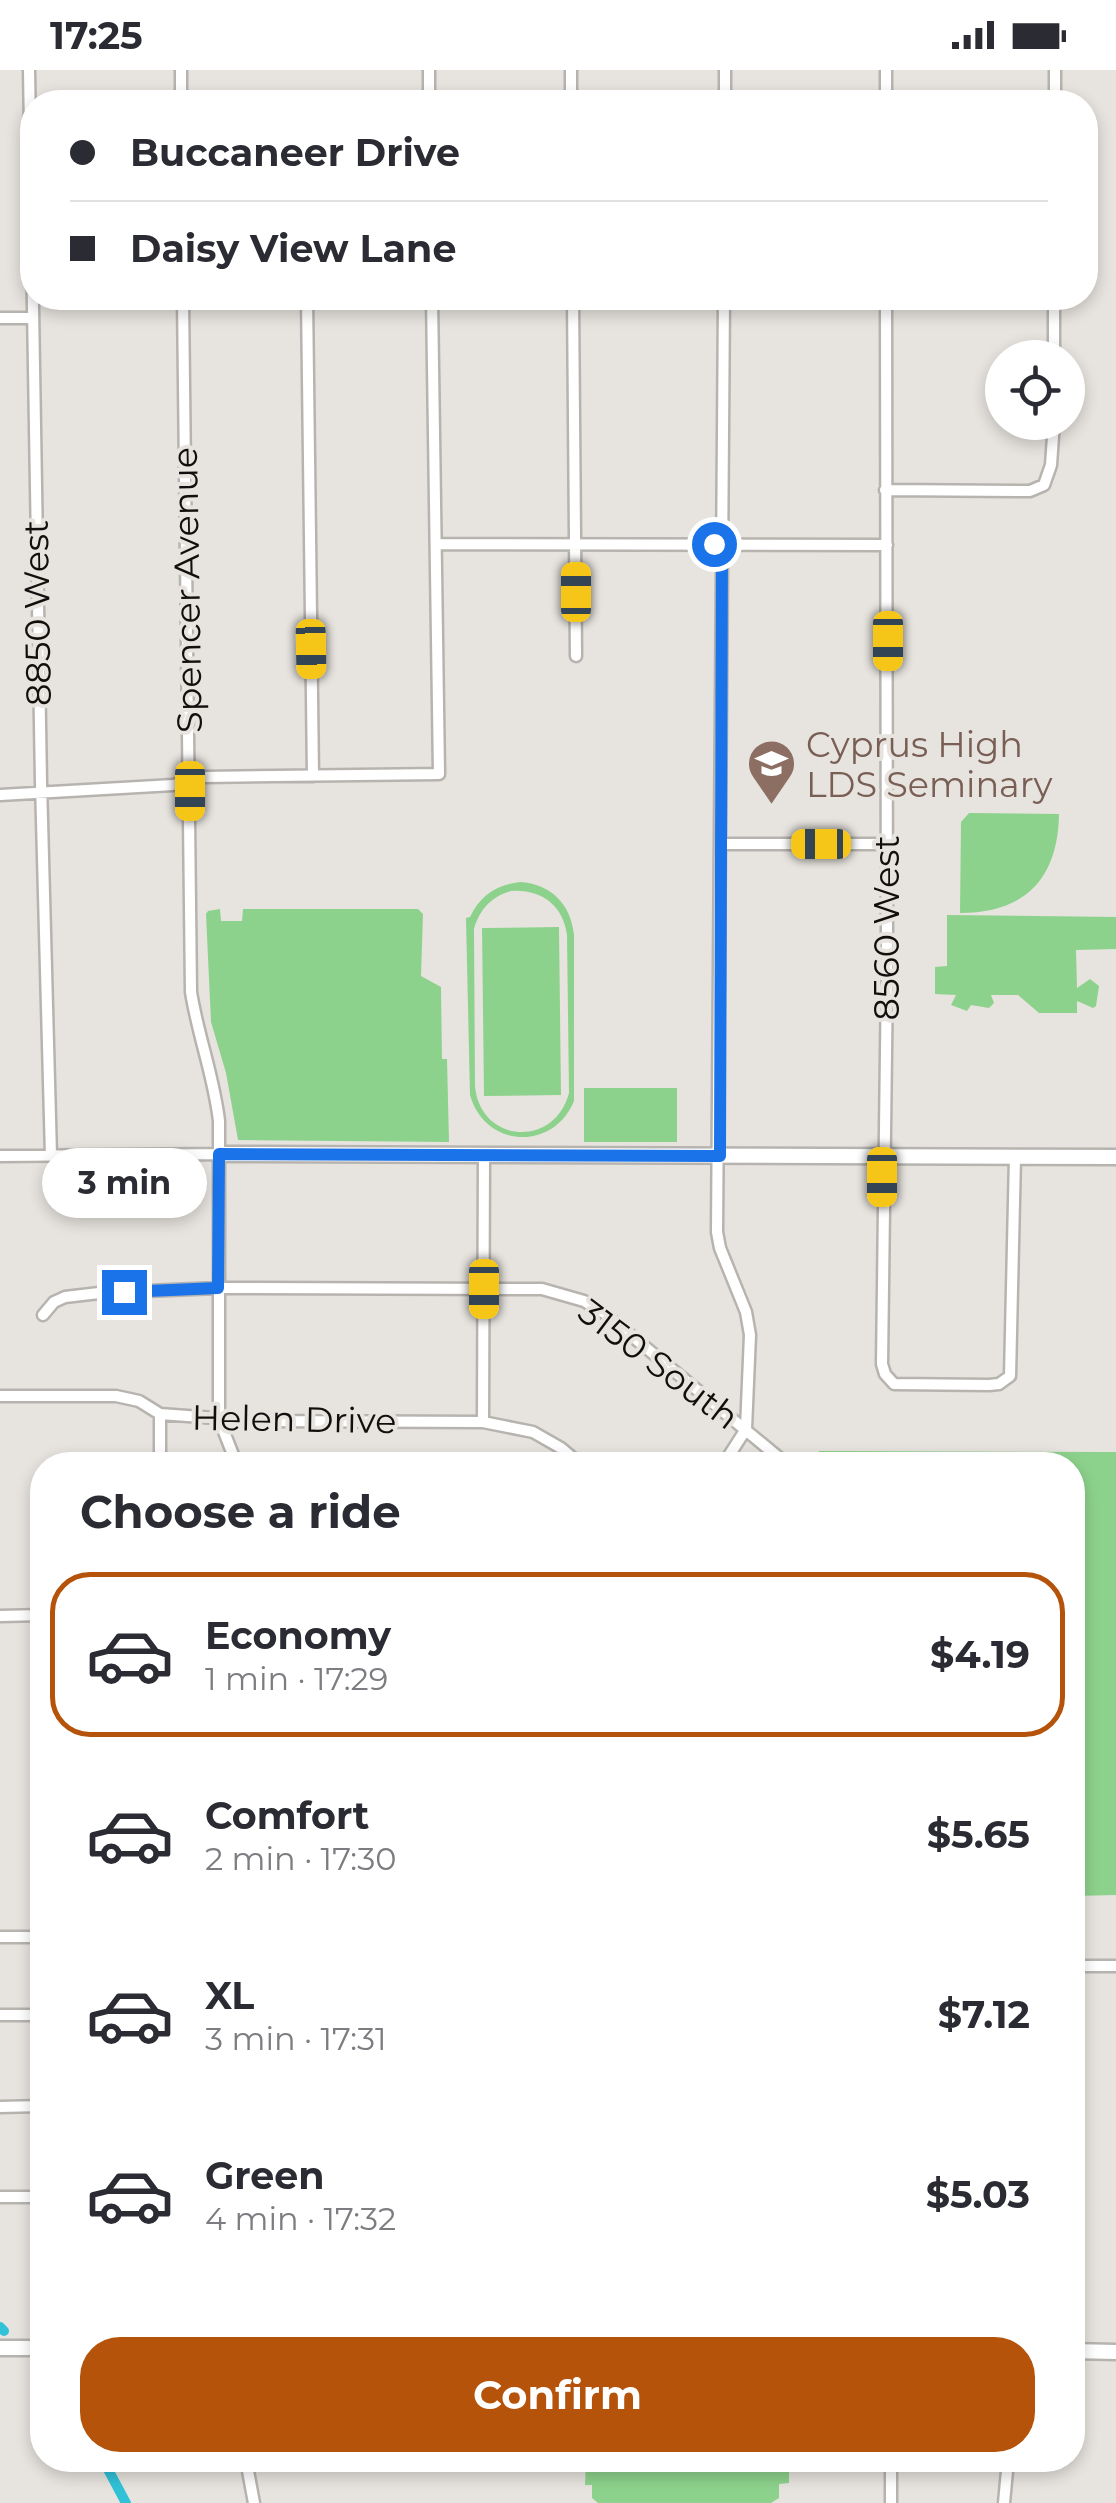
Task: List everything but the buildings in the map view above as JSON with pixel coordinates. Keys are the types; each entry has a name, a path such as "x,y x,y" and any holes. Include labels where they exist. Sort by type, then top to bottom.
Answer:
{"street":[{"name":"8850 West","path":"32,310 51,1156"},
{"name":"Spencer Avenue","path":"182,310 191,992 216,1095 219,1419"},
{"path":"307,310 313,776"},
{"path":"0,794 173,785 190,780 439,774 432,310"},
{"path":"573,310 576,656"},
{"path":"724,310 717,1232 749,1322 746,1430 732,1452"},
{"name":"8560 West","path":"886,310 887,844 882,1364 887,1377 898,1385 989,1385 1008,1378 1013,1366 1015,1157"},
{"path":"1054,310 1054,340"},
{"path":"0,318 32,318"},
{"path":"885,490 1030,491 1044,485 1048,476 1052,440"},
{"path":"436,544 888,545"},
{"path":"721,844 887,844"},
{"path":"483,1422 484,1154"},
{"path":"0,1156 1116,1158"},
{"name":"3150 South","path":"43,1316 54,1302 82,1294 218,1288 542,1290 584,1301 604,1313 772,1452"},
{"name":"Helen Drive","path":"0,1396 127,1397 160,1414 219,1419 483,1422 533,1432 565,1452"},
{"path":"160,1414 160,1452"},
{"path":"219,1419 232,1452"},
{"path":"0,1616 30,1616"},
{"path":"0,1937 30,1937"},
{"path":"1085,1966 1116,1966"},
{"path":"0,2015 30,2015"},
{"path":"0,2107 30,2106"},
{"path":"0,2197 30,2197"},
{"path":"1085,2351 1116,2352"},
{"path":"248,2472 254,2503"},
{"path":"892,2472 892,2503"},
{"path":"1004,2503 1007,2472"}],"green space":[{"path":"969,813 1059,814 1052,856 1034,887 1003,907 960,913 961,822"},
{"path":"520,882 550,891 569,914 574,935 574,1101 564,1118 551,1129 520,1137 504,1134 490,1125 478,1113 470,1095 466,918 490,893","holes":["511,891 549,901 565,924 569,1093 561,1111 549,1124 518,1132 490,1119 480,1105 475,1086 474,929 492,900"]},
{"path":"220,909 221,921 242,921 243,909 418,909 423,914 421,976 441,987 449,1142 238,1140 226,1073 211,1022 206,914"},
{"path":"947,915 1116,917 1116,949 1076,950 1077,988 1090,979 1099,986 1096,1006 1077,1001 1077,1013 1039,1013 1018,995 991,995 994,1003 989,1008 971,1005 967,1011 951,1005 956,995 935,994 935,967 947,966"},
{"path":"559,927 561,1095 484,1096 482,928"},
{"path":"584,1088 677,1088 677,1142 584,1142"},
{"path":"819,1451 1116,1452 1116,1895 1085,1896 1085,1452"},
{"path":"586,2472 789,2472 789,2483 779,2484 779,2498 771,2503 598,2503 592,2498 592,2485 585,2485"}],"waterway":[{"path":"0,2327 4,2331"},
{"path":"109,2472 126,2503"}],"place":[{"name":"Cyprus High LDS Seminary","path":"771,806"}],"route":[{"path":"124,1292 218,1288 219,1154 720,1156 722,544 714,544"}]}
